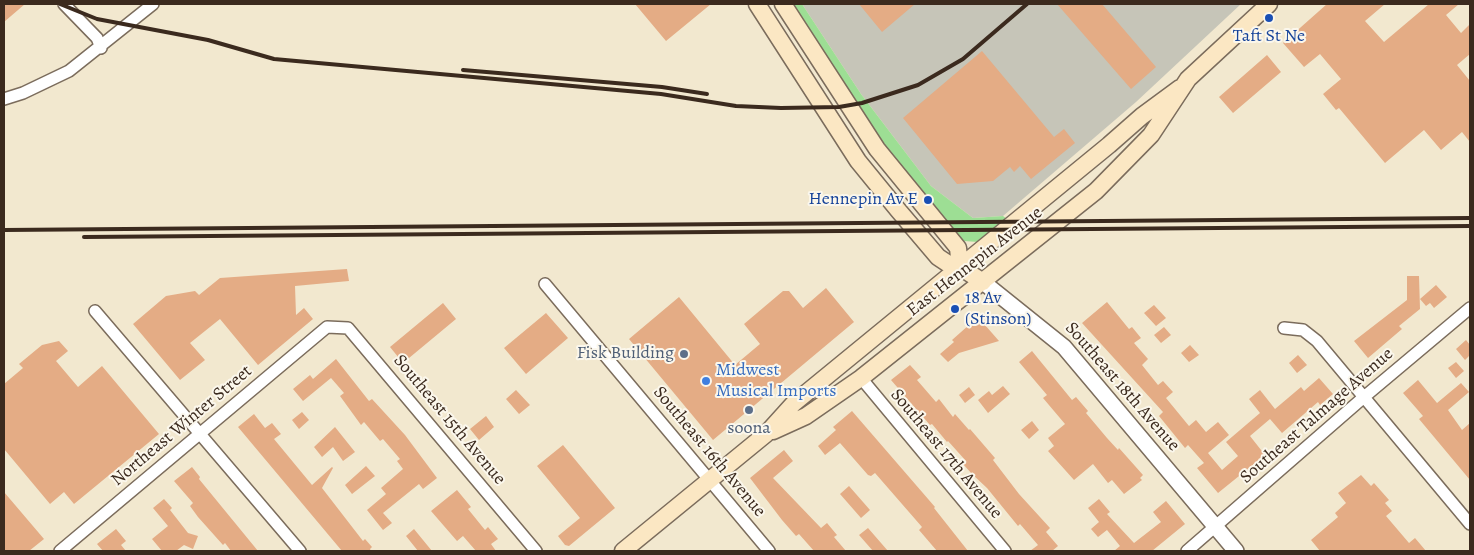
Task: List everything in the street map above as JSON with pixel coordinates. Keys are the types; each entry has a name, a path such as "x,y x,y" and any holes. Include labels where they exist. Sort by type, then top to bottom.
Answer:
{"main road":[{"name":"Southeast 18th Avenue","path":"757,4 858,161 938,257 950,265 960,267 983,282"},
{"path":"783,4 877,149 958,248 960,267"},
{"name":"East Hennepin Avenue","path":"623,551 766,434 794,403 1142,116 1180,88 1216,50 1269,4"},
{"name":"East Hennepin Avenue","path":"766,434 806,416 861,378 1096,191 1152,135 1180,88"}],"street":[{"path":"64,4 97,38 101,48"},
{"path":"4,99 23,93 69,71 101,48 154,4"},
{"name":"Southeast 18th Avenue","path":"983,282 1064,346 1236,551"},
{"name":"Southeast 16th Avenue","path":"545,284 769,551"},
{"name":"Southeast Talmage Avenue","path":"1187,551 1364,397 1470,308"},
{"path":"95,311 300,551"},
{"name":"Northeast Winter Street","path":"62,551 327,327"},
{"name":"Southeast 15th Avenue","path":"327,327 348,328 536,551"},
{"path":"1284,328 1303,330 1317,341 1470,524"},
{"name":"Southeast 17th Avenue","path":"861,378 1005,551"}],"shaded area":[{"path":"802,4 1241,4 1136,102 1003,216 973,218 931,186 861,94"}],"green space":[{"path":"792,4 802,4 861,94 931,186 973,218 1003,216 1007,219 978,242 964,241 958,235 881,141"}],"building":[{"path":"4,4 25,4 4,22"},
{"path":"635,4 711,4 666,41"},
{"path":"859,4 915,4 882,32"},
{"path":"1057,4 1102,4 1156,67 1131,89"},
{"path":"1327,4 1385,4 1365,21 1384,42 1429,4 1459,4 1446,15 1461,33 1470,24 1470,54 1457,65 1470,81 1470,142 1462,132 1441,150 1424,130 1385,163 1339,108 1336,110 1323,94 1341,79 1320,54 1304,67 1283,43"},
{"path":"982,51 1054,137 1064,129 1075,143 1031,179 1020,166 1014,172 1010,167 993,181 957,184 903,118"},
{"path":"1267,55 1281,72 1233,113 1219,97"},
{"path":"347,269 349,281 295,286 296,315 304,308 313,319 258,365 220,319 190,343 205,360 180,380 133,324 166,296 195,291 199,295 220,278"},
{"path":"1407,276 1419,276 1420,309 1399,326 1402,329 1368,358 1354,341 1407,300"},
{"path":"1436,285 1447,297 1434,308 1430,303 1426,306 1420,299"},
{"name":"Fisk Building","path":"826,288 854,322 713,440 629,339 679,297 735,365 760,344 744,324 783,291 789,291 803,308"},
{"path":"1107,302 1129,329 1132,327 1141,338 1134,343 1148,359 1142,365 1158,385 1163,381 1173,392 1166,398 1189,426 1196,420 1206,432 1218,422 1229,435 1208,453 1222,470 1238,456 1226,442 1260,413 1249,399 1260,390 1275,409 1301,387 1304,391 1319,378 1333,394 1320,405 1318,402 1282,433 1270,419 1250,436 1265,455 1218,493 1197,468 1204,463 1188,445 1185,448 1159,416 1163,412 1082,323"},
{"path":"443,303 456,319 403,363 390,347"},
{"path":"1154,305 1166,318 1156,326 1144,313"},
{"path":"546,313 568,338 526,374 504,348"},
{"path":"978,317 999,341 959,353 948,362 940,354 954,342 952,340"},
{"path":"1164,327 1171,335 1161,343 1154,335"},
{"path":"1466,340 1470,345 1470,355 1465,360 1456,349"},
{"path":"59,341 68,351 56,361 78,387 102,366 159,434 74,504 64,492 50,504 4,449 4,384 23,368 19,364 42,345"},
{"path":"1190,345 1199,355 1189,362 1181,353"},
{"path":"1032,351 1072,400 1076,397 1088,411 1086,413 1107,438 1118,450 1119,448 1143,475 1140,478 1142,480 1124,494 1112,480 1108,483 1093,464 1074,480 1048,451 1054,446 1048,438 1065,424 1043,398 1047,395 1019,362"},
{"path":"1298,355 1307,365 1297,373 1289,363"},
{"path":"336,359 369,401 372,399 405,435 437,478 423,489 419,484 383,513 392,523 383,530 367,510 386,494 381,488 403,469 397,461 400,459 383,439 380,441 364,422 361,425 340,396 344,393 331,378 303,401 293,389 310,375 313,379"},
{"path":"1456,362 1464,371 1456,378 1448,368"},
{"path":"910,365 921,377 917,380 936,402 939,399 953,417 955,414 970,429 995,458 993,460 1019,494 1050,528 1046,532 1058,546 1052,551 1030,551 1038,545 1020,524 1018,526 987,488 963,464 966,461 932,424 930,425 891,380"},
{"path":"1418,380 1437,403 1461,383 1469,392 1448,410 1462,430 1470,423 1470,480 1419,419 1423,416 1403,393"},
{"path":"1003,386 1010,394 988,413 978,400 989,391 992,395"},
{"path":"969,387 975,395 965,403 959,395"},
{"path":"516,390 530,405 519,414 506,399"},
{"path":"852,411 935,507 968,551 937,551 919,530 922,527 875,473 871,476 868,475 840,443 825,455 818,446 836,430 833,427"},
{"path":"302,412 309,420 299,429 292,420"},
{"path":"254,414 265,428 272,423 281,434 274,439 312,485 333,468 322,488 363,541 365,539 372,547 371,551 342,551 238,427"},
{"path":"486,416 494,427 479,440 470,429"},
{"path":"1032,421 1039,430 1029,439 1021,430"},
{"path":"335,427 355,452 343,461 333,447 322,457 314,447"},
{"path":"563,445 615,508 569,546 565,545 558,536 580,518 537,466"},
{"path":"784,450 793,461 773,478 821,528 827,523 837,535 834,537 846,551 814,551 799,534 796,536 750,478"},
{"path":"366,466 375,476 352,494 345,485"},
{"path":"192,467 200,477 199,479 258,551 231,551 225,543 223,545 198,517 190,506 193,503 174,481"},
{"path":"1361,475 1371,486 1374,483 1389,500 1385,503 1392,511 1386,516 1409,543 1415,538 1426,551 1320,551 1311,540 1338,517 1335,513 1346,503 1338,493"},
{"path":"849,486 870,510 861,518 840,494"},
{"path":"457,490 471,507 468,509 485,530 488,527 498,539 491,544 496,551 476,551 463,536 457,541 431,511"},
{"path":"4,492 44,539 29,551 4,551"},
{"path":"164,499 188,533 198,536 193,549 184,545 176,551 162,551 152,539 168,526 153,508"},
{"path":"1099,499 1110,512 1107,514 1134,543 1161,522 1153,512 1166,501 1185,524 1152,551 1114,551 1120,546 1107,530 1098,537 1091,529 1099,522 1088,508"},
{"path":"868,528 888,551 873,551 859,535"},
{"path":"116,529 126,541 121,545 126,551 103,551 97,544"},
{"path":"414,529 432,551 418,551 406,536"}],"railway":[{"path":"60,4 97,19 208,40 274,59 661,94 736,106 781,108 839,107 862,103 918,85 963,59 1027,4"},
{"path":"463,70 662,87 707,94"},
{"path":"4,230 1470,218"},
{"path":"84,237 1470,226"}],"place":[{"name":"Taft St Ne","path":"1269,18"},
{"name":"Hennepin Av E","path":"928,200"},
{"name":"18 Av (Stinson)","path":"955,309"},
{"name":"Fisk Building","path":"684,354"},
{"name":"Midwest Musical Imports","path":"706,381"},
{"name":"soona","path":"749,410"}]}
